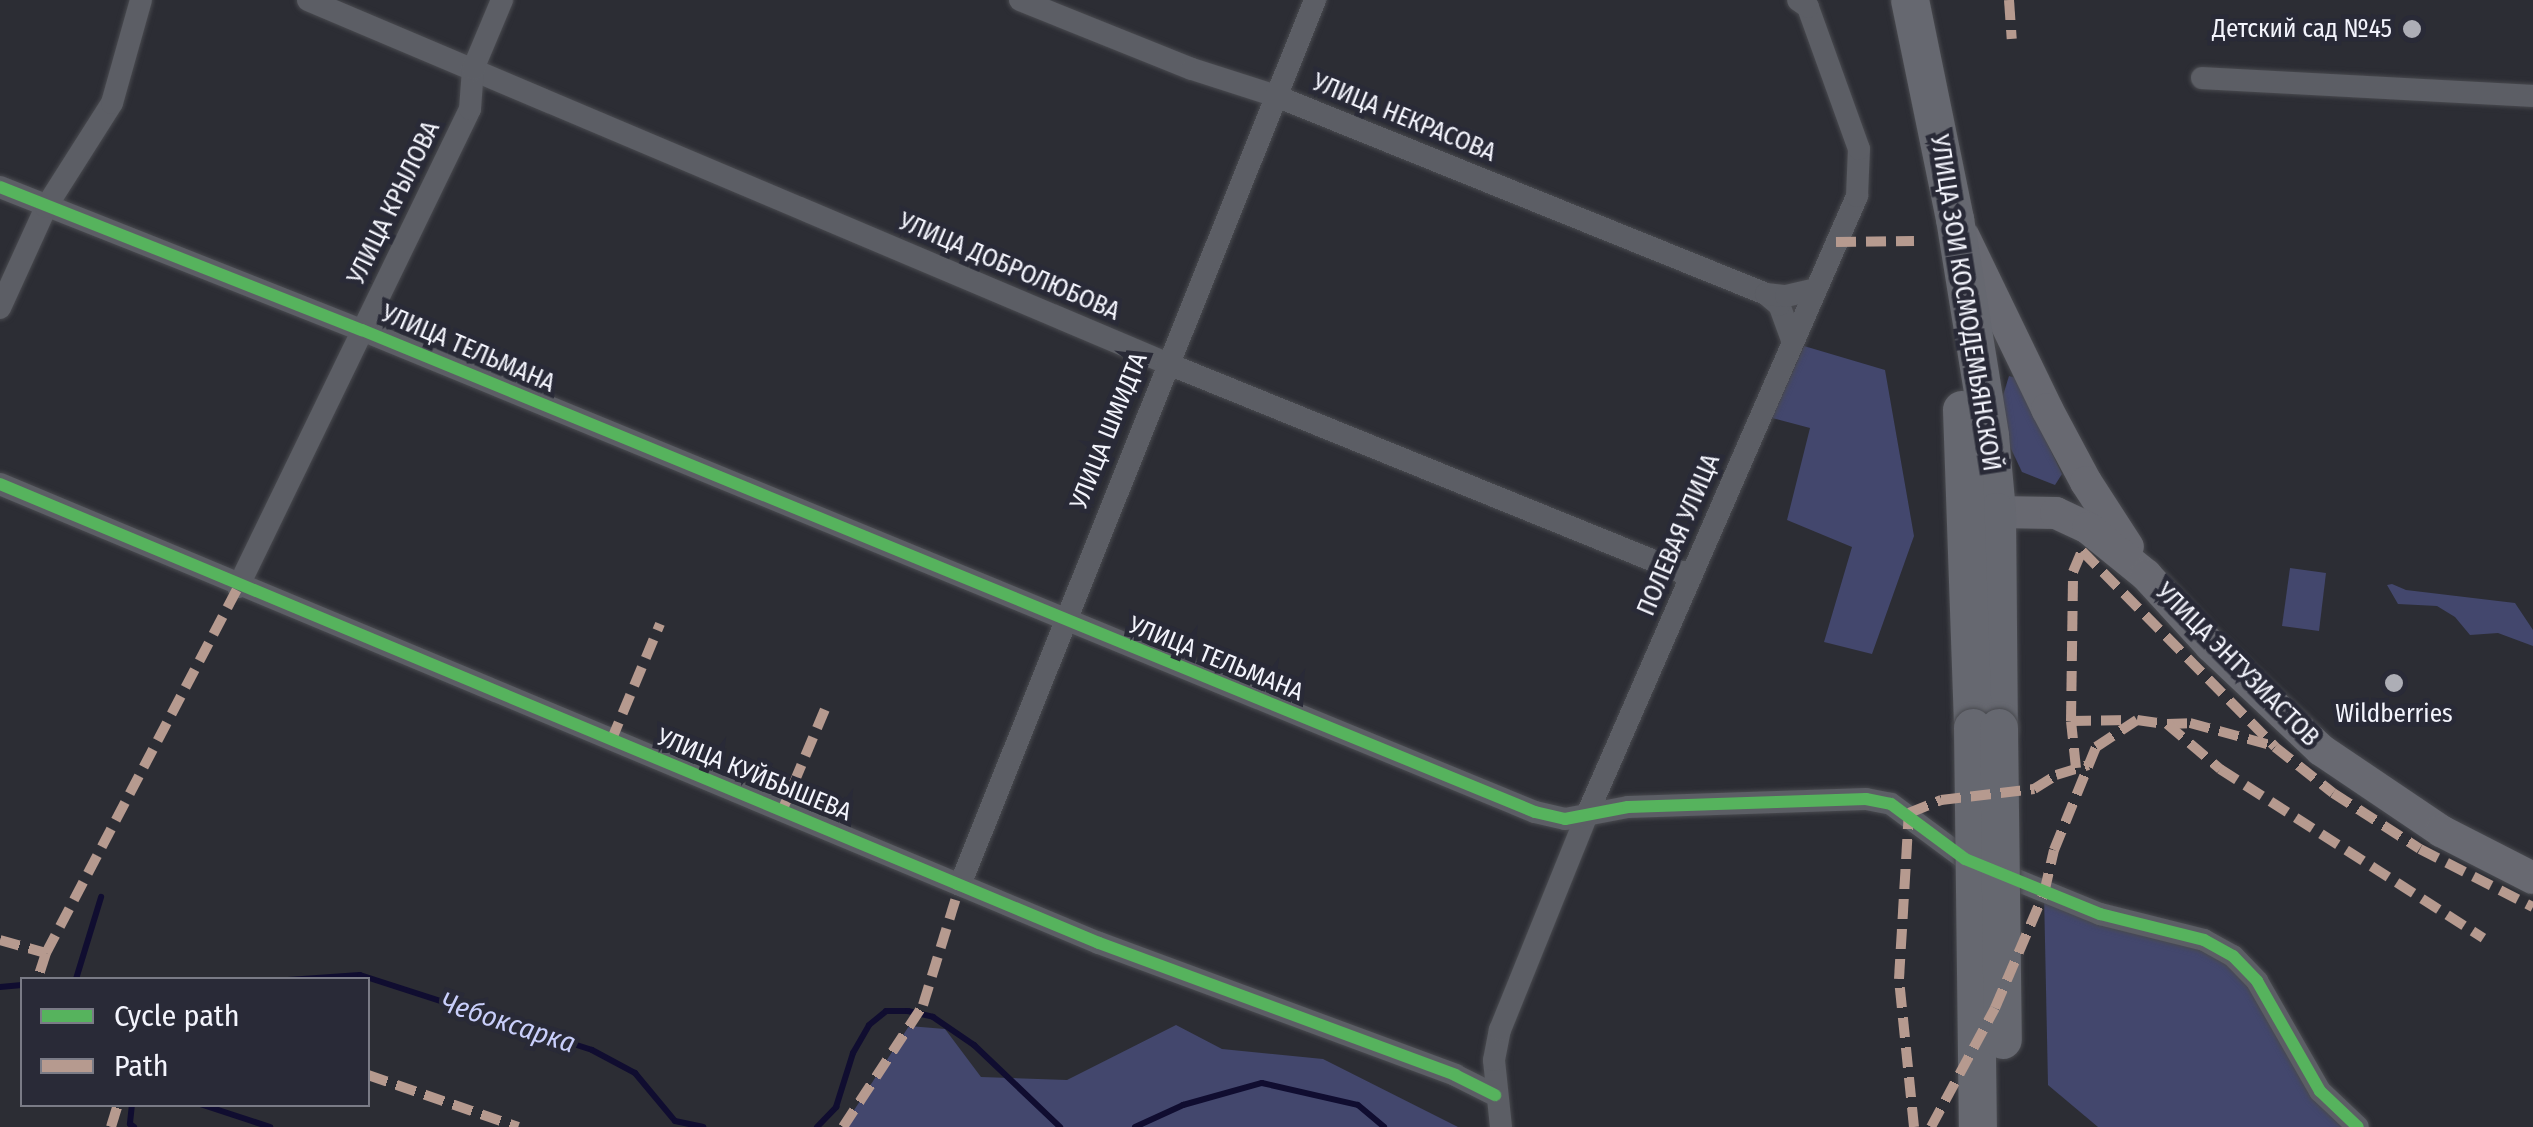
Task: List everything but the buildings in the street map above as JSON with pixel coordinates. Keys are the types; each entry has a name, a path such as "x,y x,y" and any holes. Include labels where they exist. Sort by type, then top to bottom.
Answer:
{"main road":[{"name":"УЛИЦА ЗОИ КОСМОДЕМЬЯНСКОЙ","path":"1886,0 1954,340 1983,514"},
{"name":"УЛИЦА ЗОИ КОСМОДЕМЬЯНСКОЙ","path":"1910,0 1981,370 1986,728"},
{"name":"УЛИЦА ЭНТУЗИАСТОВ","path":"1955,220 2086,482 2146,575 2210,646 2321,750 2427,822 2533,878"},
{"name":"УЛИЦА ЭНТУЗИАСТОВ","path":"1983,514 2047,511 2072,518 2146,575"},
{"path":"1978,1127 1986,728"},
{"path":"1986,728 2004,1127"}],"street":[{"path":"0,308 46,207 112,103 142,0"},
{"name":"УЛИЦА ДОБРОЛЮБОВА","path":"308,0 1166,363 1691,576"},
{"name":"УЛИЦА КРЫЛОВА","path":"238,587 470,109 473,69 502,0"},
{"name":"УЛИЦА НЕКРАСОВА","path":"1020,0 1192,69 1276,96 1766,294 1786,296 1816,289"},
{"name":"УЛИЦА ШМИДТА","path":"960,885 1166,363 1315,0"},
{"name":"ПОЛЕВАЯ УЛИЦА","path":"1500,1127 1494,1060 1500,1030 1586,818 1858,196 1858,150 1808,7 1798,0"},
{"path":"2202,78 2533,96"},
{"name":"УЛИЦА ТЕЛЬМАНА","path":"0,187 362,330 1064,622 1535,812 1565,819 1586,818 1628,806 1866,798 1891,804 1965,859 2086,908 2204,940 2233,956 2257,981 2320,1091 2358,1127"},
{"path":"1766,294 1779,305 1792,340"},
{"name":"УЛИЦА КУЙБЫШЕВА","path":"0,484 238,587 1099,943 1455,1075 1495,1095"}],"shaded area":[{"path":"1804,346 1885,370 1914,536 1872,654 1824,642 1852,547 1787,520 1810,428 1772,418"},
{"path":"2009,376 2016,378 2062,474 2055,485 2022,472 2003,432 2001,402"},
{"path":"2290,568 2326,573 2319,631 2282,626"},
{"path":"2387,585 2406,590 2515,603 2533,630 2533,646 2498,633 2470,635 2455,617 2437,606 2398,604"},
{"path":"2044,893 2233,956 2358,1127 2098,1127 2048,1085"},
{"path":"1176,1025 1222,1049 1323,1059 1458,1127 843,1127 909,1026 945,1029 981,1077 1067,1080"}],"waterway":[{"path":"77,977 101,897"},
{"name":"Чебоксарка","path":"331,977 366,977"},
{"name":"Чебоксарка","path":"370,978 592,1050 635,1073 675,1121 703,1127"},
{"name":"Чебоксарка","path":"0,987 20,985"},
{"name":"Чебоксарка","path":"817,1127 836,1107 853,1053 869,1025 886,1011 933,1017 974,1045 1060,1127"},
{"name":"Чебоксарка","path":"1135,1127 1183,1105 1262,1083 1358,1105 1384,1127"},
{"path":"132,1107 130,1124 134,1127"},
{"path":"209,1107 270,1127"}],"marked path":[{"path":"2009,0 2012,39"},
{"path":"1836,242 1914,241"},
{"path":"2076,768 2071,721 2073,572 2082,551 2275,747 2333,793 2420,849 2533,907"},
{"path":"46,953 238,587"},
{"path":"611,741 660,624"},
{"path":"782,811 825,709"},
{"path":"2071,721 2131,720"},
{"path":"1931,1127 1995,1008 2044,893 2054,850 2096,747 2137,720 2167,724 2220,769 2483,938"},
{"path":"2167,724 2190,723 2274,746"},
{"path":"1914,1127 1899,979 1909,813 1941,800 2034,789 2056,775 2088,765"},
{"path":"843,1127 923,1005 960,885"},
{"path":"0,940 46,953 38,977"},
{"path":"370,1076 518,1127"},
{"path":"111,1127 117,1107"}],"cycle path":[{"path":"0,187 362,330 1535,812 1565,819 1628,807 1866,799 1891,804 1965,859 2100,914 2204,940 2233,956 2257,981 2320,1091 2358,1127"},
{"path":"0,484 1099,943 1455,1075 1495,1095"}],"place":[{"name":"Детский сад №45","path":"2412,29"},
{"name":"Wildberries","path":"2394,683"}]}
